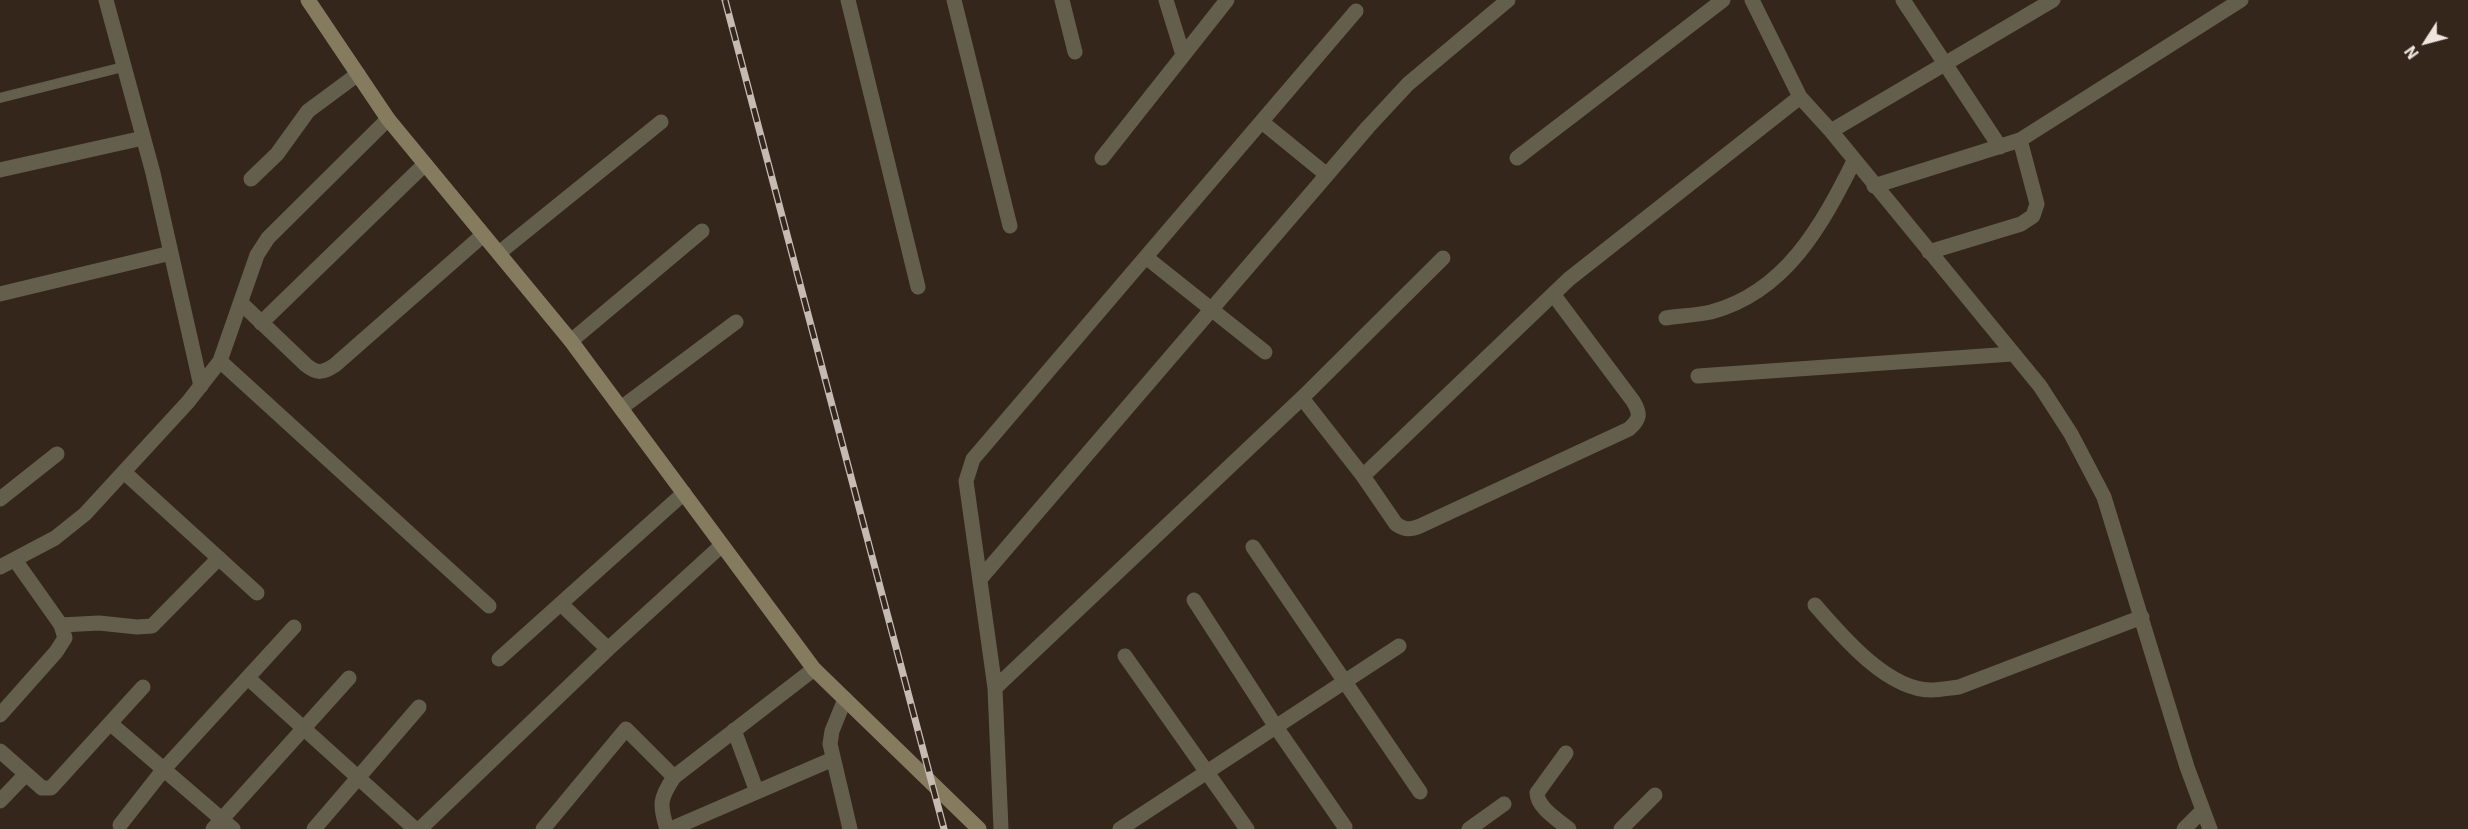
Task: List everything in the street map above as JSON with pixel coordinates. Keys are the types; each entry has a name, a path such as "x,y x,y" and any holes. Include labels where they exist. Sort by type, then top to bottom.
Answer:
{"street":[{"path":"106,0 143,138 201,386"},
{"path":"308,0 388,119 572,341 814,669 979,829"},
{"path":"848,0 918,287"},
{"path":"954,0 1010,226"},
{"path":"1062,0 1075,52"},
{"path":"1166,0 1183,55"},
{"path":"1102,158 1227,0"},
{"path":"980,579 1408,84 1508,0"},
{"path":"1517,158 1723,0"},
{"path":"1752,0 1800,97 1831,131 2040,386 2071,434 2104,497 2187,768 2210,829"},
{"path":"1903,0 2000,147"},
{"path":"1831,131 2053,0"},
{"path":"1874,186 2020,140 2241,0"},
{"path":"1001,829 995,688 966,481 968,469 973,459 1356,11"},
{"path":"251,178 277,154 308,111 358,74"},
{"path":"1364,476 1553,294 1800,97"},
{"path":"0,567 69,528 85,514 201,386 220,361 257,255 268,238 388,119"},
{"path":"498,253 661,122"},
{"path":"1262,122 1327,175"},
{"path":"0,170 143,138"},
{"path":"1929,252 2021,224 2033,216 2037,204 2020,140"},
{"path":"1666,318 1711,312 1743,299 1779,275 1809,242 1826,216 1854,161"},
{"path":"261,322 425,164"},
{"path":"572,341 702,231"},
{"path":"241,303 314,371 326,371 483,235"},
{"path":"0,294 171,253"},
{"path":"1147,258 1265,352"},
{"path":"995,688 1302,398 1443,258"},
{"path":"1302,398 1364,476 1396,524 1403,529 1410,530 1629,429 1636,423 1639,417 1633,401 1553,294"},
{"path":"621,408 736,322"},
{"path":"1698,376 2013,354"},
{"path":"220,361 489,606"},
{"path":"0,499 57,454"},
{"path":"124,472 257,592"},
{"path":"499,659 684,493"},
{"path":"420,829 608,649 722,545"},
{"path":"1253,547 1419,792"},
{"path":"61,625 99,623 146,628 152,626 219,558"},
{"path":"0,715 63,644 65,638 61,625 15,560"},
{"path":"1194,600 1276,727 1345,827"},
{"path":"561,604 608,649"},
{"path":"1815,605 1845,639 1876,666 1901,683 1930,690 1959,687 2142,617"},
{"path":"120,825 164,769 294,627"},
{"path":"1120,829 1141,823 1208,772 1399,646"},
{"path":"1125,656 1247,829"},
{"path":"814,669 674,777 663,793 661,803 669,829 832,759"},
{"path":"248,678 415,829"},
{"path":"111,724 164,769 223,826 302,729 349,678"},
{"path":"0,751 42,788 51,788 143,687"},
{"path":"845,699 832,731 830,744 850,829"},
{"path":"314,829 419,707"},
{"path":"543,829 626,729 674,777"},
{"path":"734,730 757,792"},
{"path":"1566,753 1536,796 1540,803 1569,829"},
{"path":"0,801 26,774"},
{"path":"1621,829 1655,795"},
{"path":"1469,829 1504,804"},
{"path":"2184,829 2203,810"}],"lane":[{"path":"0,98 123,67"}],"railway":[{"path":"725,0 944,829"}]}
